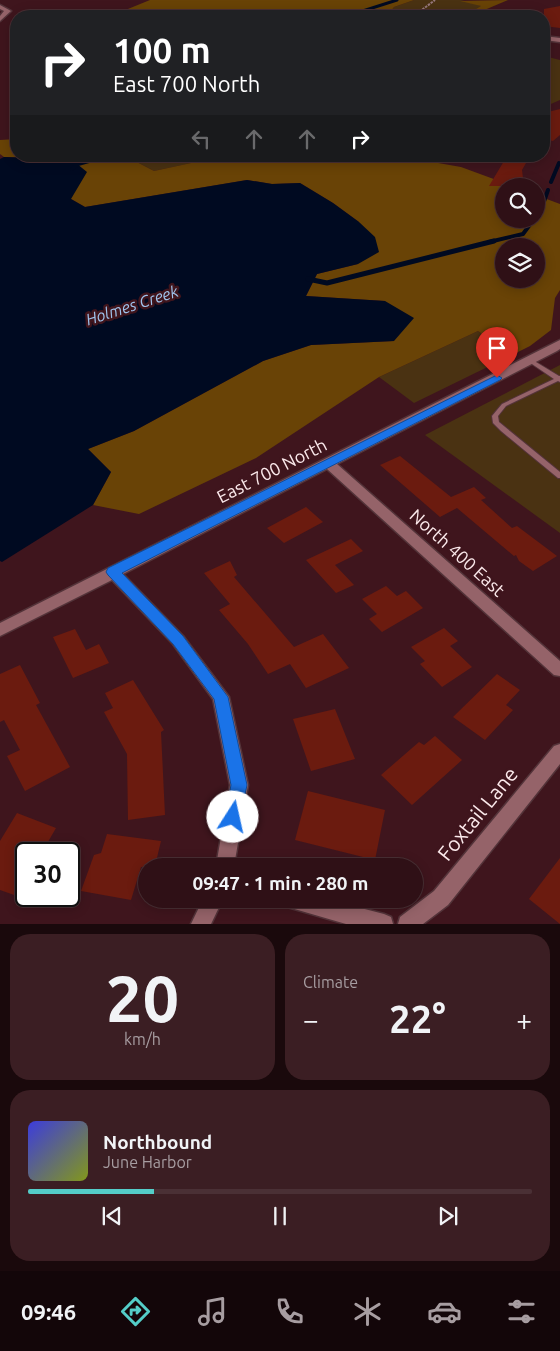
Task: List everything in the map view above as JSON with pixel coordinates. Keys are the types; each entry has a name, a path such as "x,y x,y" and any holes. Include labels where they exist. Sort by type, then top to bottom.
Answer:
{"street":[{"path":"0,7 8,11 0,19"},
{"name":"East 700 North","path":"0,630 530,361 553,349 560,342"},
{"name":"North 400 East","path":"328,464 560,670"},
{"path":"113,572 178,640 221,697 239,785 226,858"},
{"name":"Foxtail Lane","path":"408,924 441,898 560,751"},
{"path":"200,924 208,908"},
{"path":"324,908 384,924"}],"lane":[{"path":"530,361 559,379"},
{"path":"559,379 504,405 494,416 496,423 503,430 560,476"}],"path":[{"path":"422,10 435,0"}],"shaded area":[{"path":"150,0 414,0 394,7 392,10 125,10"},
{"path":"414,0 461,0 482,6 476,10 392,10 394,7"},
{"path":"508,0 484,10 475,10 481,6 460,1"},
{"path":"550,58 560,60 560,100 550,104"},
{"path":"10,139 10,157 4,157 0,154 0,140"},
{"path":"71,162 137,162 154,171 196,162 432,162 461,167 495,179 495,228 545,228 545,198 560,204 560,290 555,298 551,330 530,346 512,355 478,331 379,377 256,458 139,514 93,505 111,472 88,449 134,431 263,361 311,345 394,341 385,301 306,296 317,274 358,264 359,222 333,203 300,183 272,184 247,180 85,207 71,199"},
{"path":"137,162 197,162 154,171"},
{"path":"478,331 512,355 414,403 379,377"},
{"path":"560,365 560,533 425,435"}],"water":[{"path":"10,157 10,162 75,162 87,172 71,199 85,207 247,180 272,184 300,183 333,203 359,222 375,237 379,252 358,264 317,274 306,296 385,301 414,318 394,341 311,345 263,361 134,431 88,449 111,472 93,505 2,562 0,561 0,159"}],"building":[{"path":"560,6 560,28 550,27 550,10 544,9"},
{"path":"560,109 560,135 553,141 550,140 550,112"},
{"path":"503,162 527,162 522,170 523,178 495,178 495,186 489,186"},
{"path":"400,456 451,497 474,487 486,498 481,500 512,528 517,526 557,556 533,571 457,508 440,517 380,465"},
{"path":"306,507 323,522 284,543 267,528"},
{"path":"351,539 363,551 335,565 354,585 336,593 306,560"},
{"path":"230,561 237,575 234,577 294,647 323,634 349,668 306,688 290,664 268,674 248,644 219,610 230,604 204,573"},
{"path":"386,586 397,596 406,591 423,608 382,632 369,619 377,614 362,599"},
{"path":"444,628 458,641 450,646 472,667 442,687 420,664 425,661 411,647"},
{"path":"75,629 86,650 99,644 109,663 73,678 53,637"},
{"path":"20,665 40,703 36,705 70,767 25,791 7,756 20,750 4,720 0,722 0,674"},
{"path":"497,674 520,690 506,705 513,710 485,740 453,717"},
{"path":"133,680 164,730 161,732 165,815 128,820 127,754 104,712 113,708 105,693"},
{"path":"335,709 355,759 311,771 293,719"},
{"path":"435,736 462,760 412,805 381,775 419,742 424,745"},
{"path":"308,791 385,810 375,858 367,858 295,840"},
{"path":"17,813 56,828 48,842 15,842 15,895 0,890 0,841"},
{"path":"107,834 161,841 157,858 138,858 138,877 131,900 81,891 94,855 101,853"},
{"path":"560,858 560,924 529,899"}],"waterway":[{"name":"Holmes Creek","path":"366,10 397,0"},
{"name":"Holmes Creek","path":"72,169 78,164 85,162"},
{"path":"551,182 559,163"},
{"path":"545,198 548,190"},
{"path":"489,242 523,234 527,228"},
{"path":"308,279 327,283 494,241"}],"route":[{"path":"233,817 239,785 221,697 178,640 113,572 497,378"}]}
